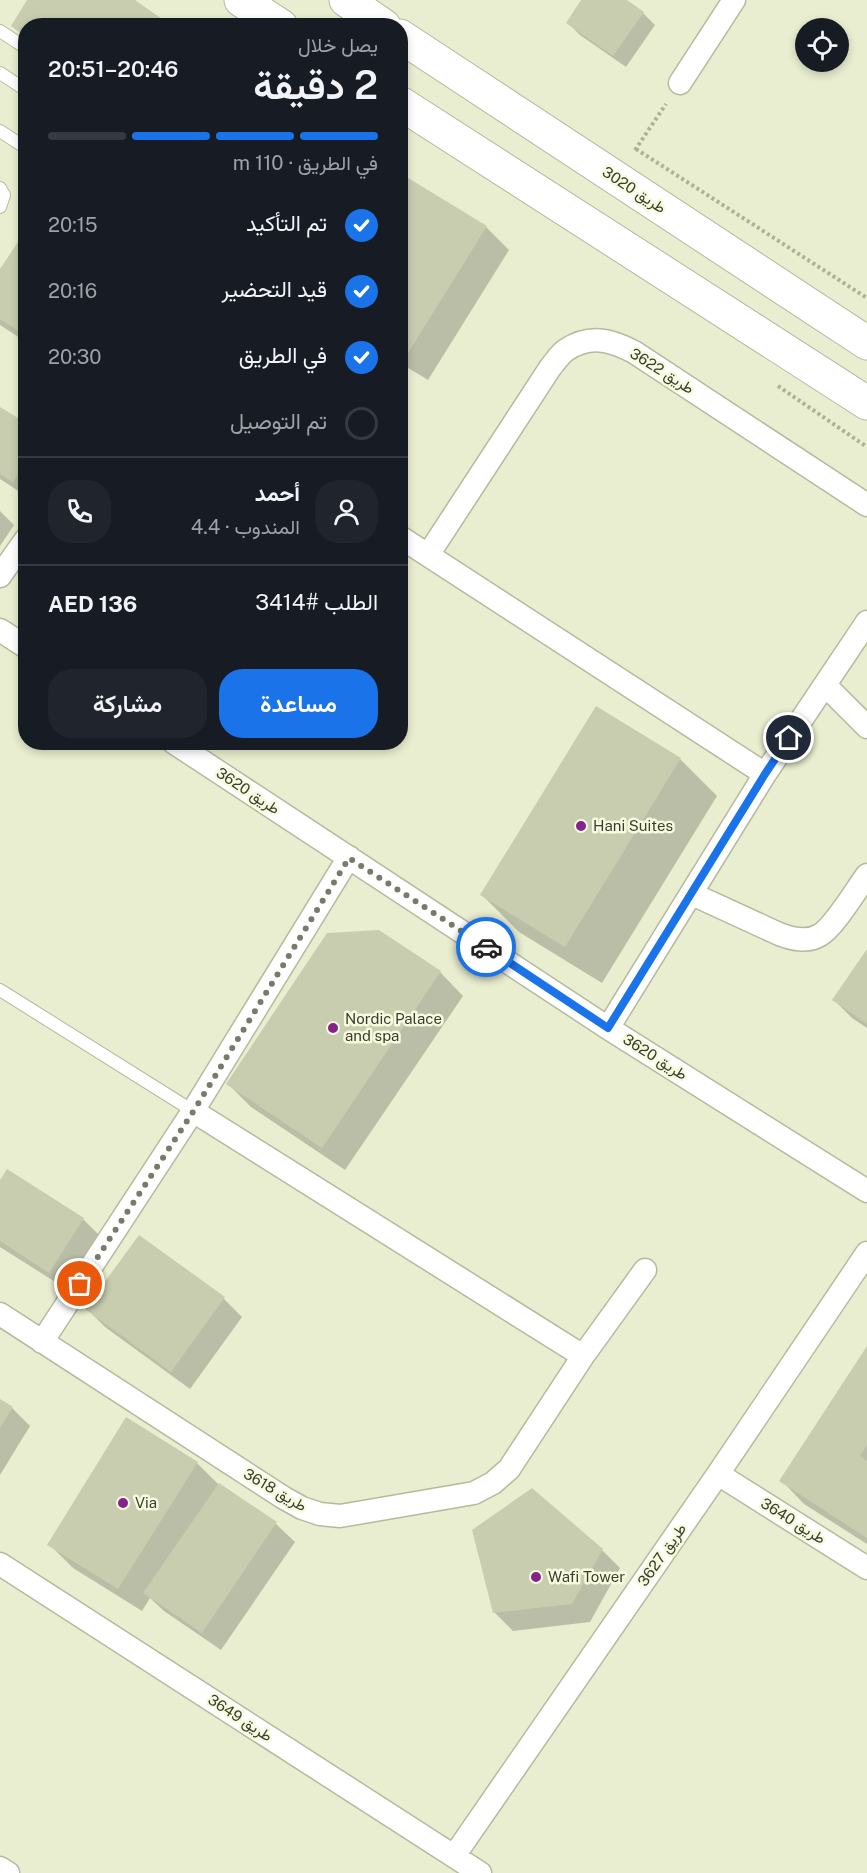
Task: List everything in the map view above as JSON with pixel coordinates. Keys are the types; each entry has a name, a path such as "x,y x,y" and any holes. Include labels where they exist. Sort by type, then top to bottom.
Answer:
{"street":[{"path":"241,0 269,18"},
{"path":"346,0 372,18"},
{"path":"680,83 734,0"},
{"name":"طريق 3020","path":"408,41 867,343"},
{"path":"408,108 867,403"},
{"name":"طريق 3622","path":"428,555 550,368 566,350 588,340 612,341 634,352 867,505"},
{"path":"408,542 765,774"},
{"path":"0,576 18,550"},
{"path":"608,1028 765,774 867,622"},
{"path":"0,630 18,642"},
{"path":"825,685 867,727"},
{"name":"طريق 3620","path":"185,750 608,1028 867,1191"},
{"path":"42,1342 193,1112 349,858"},
{"path":"692,894 779,934 793,939 808,939 821,935 867,875"},
{"path":"193,1112 583,1356"},
{"name":"طريق 3627","path":"454,1856 718,1474 867,1253"},
{"name":"طريق 3618","path":"0,1314 293,1503 321,1514 340,1516 453,1498 474,1493 493,1483 509,1469 583,1356 645,1270"},
{"name":"طريق 3640","path":"718,1474 867,1568"},
{"name":"طريق 3649","path":"0,1564 480,1873"},
{"path":"0,1868 8,1873"}],"lane":[{"path":"0,31 18,43"},
{"path":"0,73 18,85"},
{"path":"0,132 18,143"},
{"path":"0,188 4,195 0,207"},
{"path":"0,990 193,1112"}],"path":[{"path":"615,178 680,83"},
{"path":"636,149 867,298"}],"building":[{"path":"27,0 135,0 161,18 18,18 18,31 11,26"},
{"path":"581,0 627,0 644,12 613,56 566,23"},
{"path":"408,178 487,226 408,353"},
{"path":"18,242 18,331 0,319 0,269"},
{"path":"0,407 18,418 18,474 13,482 0,474"},
{"name":"Hani Suites","path":"596,706 681,758 565,947 480,895"},
{"name":"Nordic Palace and spa","path":"379,930 441,971 322,1148 226,1084 327,933"},
{"path":"867,949 867,1024 832,1000"},
{"path":"7,1169 84,1218 49,1273 0,1241 0,1180"},
{"path":"139,1235 225,1297 171,1372 85,1309"},
{"path":"867,1346 867,1445 860,1456 867,1461 867,1538 779,1481"},
{"path":"0,1399 13,1407 0,1428"},
{"name":"Via","path":"126,1417 198,1462 118,1589 47,1545"},
{"path":"219,1483 277,1522 202,1633 143,1593"},
{"name":"Wafi Tower","path":"532,1488 603,1549 572,1604 493,1613 472,1530"}],"way so far":[{"path":"80,1284 193,1112 349,858 486,947"}],"place":[{"name":"Hani Suites","path":"581,826"},
{"name":"Nordic Palace and spa","path":"333,1028"},
{"name":"Via","path":"123,1503"},
{"name":"Wafi Tower","path":"536,1577"}],"route":[{"path":"486,947 608,1028 789,738"}]}
